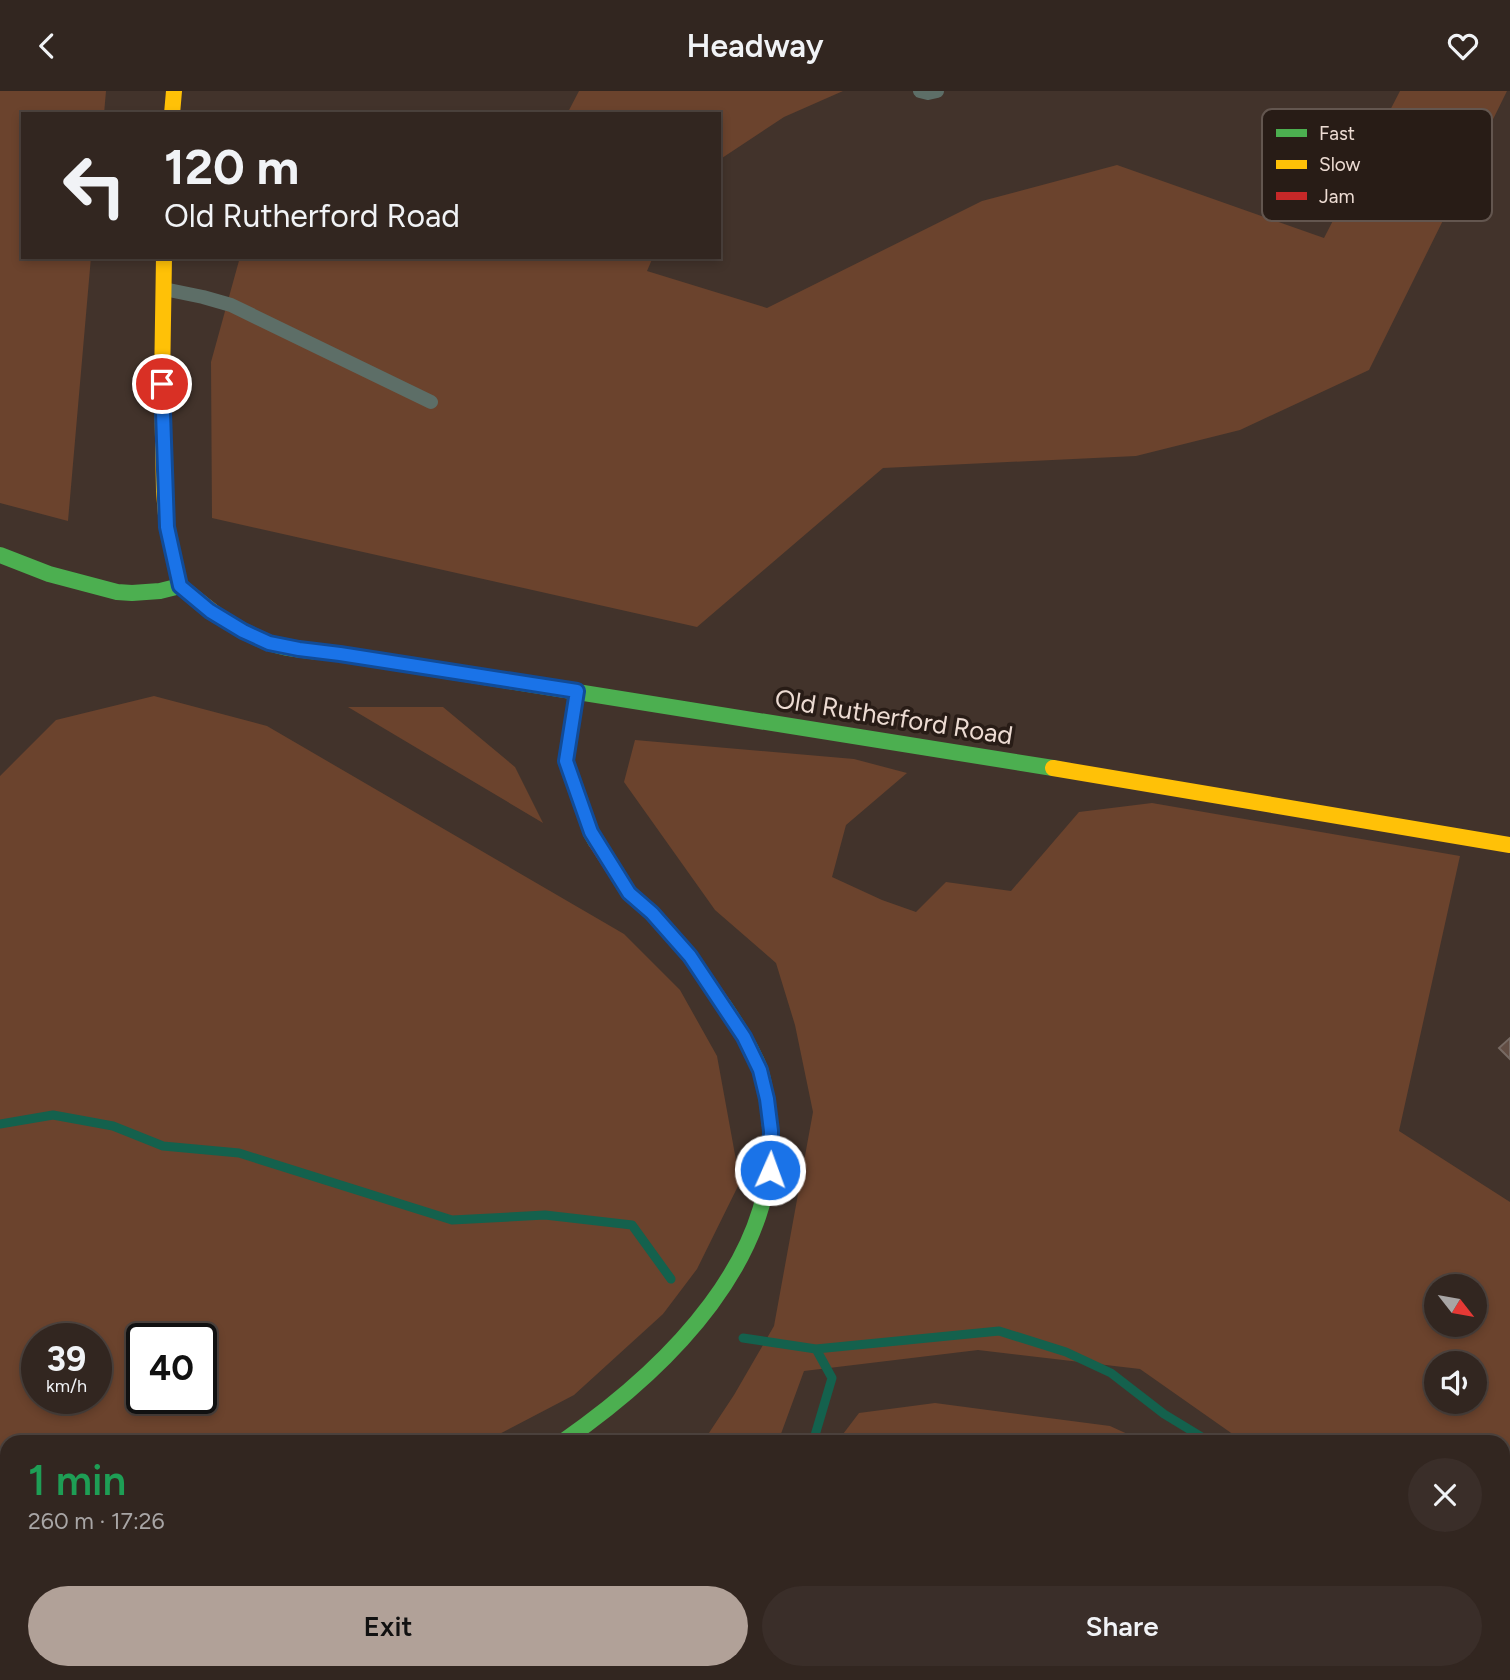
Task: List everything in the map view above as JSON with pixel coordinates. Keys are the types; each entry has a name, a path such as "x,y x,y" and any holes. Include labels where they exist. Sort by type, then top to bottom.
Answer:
{"street":[{"path":"172,112 174,91"},
{"path":"0,555 49,574 117,592 160,591 180,586 167,527 164,491 164,259"},
{"name":"Old Rutherford Road","path":"180,586 210,611 243,631 269,643 299,649 975,755 1510,845"},
{"path":"572,1435 645,1377 690,1331 728,1280 752,1235 763,1203 770,1170 771,1131 760,1070 744,1037 690,956 652,913 629,893 591,832 566,761 577,691"}],"lane":[{"path":"920,91 937,91"},
{"path":"163,288 230,305 432,402"}],"shaded area":[{"path":"0,91 106,91 104,112 21,112 21,259 91,259 68,521 0,503"},
{"path":"579,91 843,91 784,117 721,159 721,112 568,112"},
{"path":"1400,91 1507,91 1492,121 1492,109 1391,109"},
{"path":"1117,165 1262,216 1262,221 1276,221 1324,238 1333,221 1443,221 1369,370 1240,430 1136,456 883,468 697,627 212,518 211,362 239,259 652,259 647,271 767,308 982,201"},
{"path":"154,696 267,726 624,934 680,990 717,1056 740,1182 697,1269 663,1314 574,1395 497,1435 0,1435 0,776 56,720"},
{"path":"348,707 443,707 515,767 543,823"},
{"path":"635,740 854,759 907,773 846,825 832,877 916,912 946,882 1011,891 1079,812 1152,803 1460,856 1399,1131 1510,1202 1510,1435 1234,1435 1140,1369 978,1350 804,1371 781,1435 708,1435 774,1326 813,1112 795,1025 776,963 715,910 624,782"},
{"path":"935,1403 1110,1426 1130,1435 842,1435 859,1413"}],"building":[{"path":"1510,1038 1510,1059 1499,1048"}],"waterway":[{"path":"0,1124 53,1115 113,1126 163,1146 239,1153 452,1220 545,1215 632,1225 671,1279"},
{"path":"743,1338 816,1349 999,1331 1066,1352 1111,1373 1164,1414 1198,1435"},
{"path":"815,1435 832,1378 816,1349"}],"traffic: fast":[{"path":"0,555 49,574 117,592 160,591 180,586"},
{"path":"217,615 260,640 294,649 340,654 1053,768"},
{"path":"577,691 566,761 596,842"},
{"path":"571,1435 641,1380 678,1344 711,1304 738,1261 758,1215 769,1167 766,1092 752,1052 723,1004"}],"traffic: slow":[{"path":"172,112 174,91"},
{"path":"164,259 162,384 167,527 180,586 217,615"},
{"path":"1053,768 1510,845"}],"traffic: jam":[{"path":"596,842 629,893 652,913 690,956 723,1004"}],"route":[{"path":"162,384 167,527 180,586 210,611 269,643 577,691 566,761 591,832 629,893 652,913 690,956 744,1037 760,1070 767,1099 771,1131 770,1170"}]}
